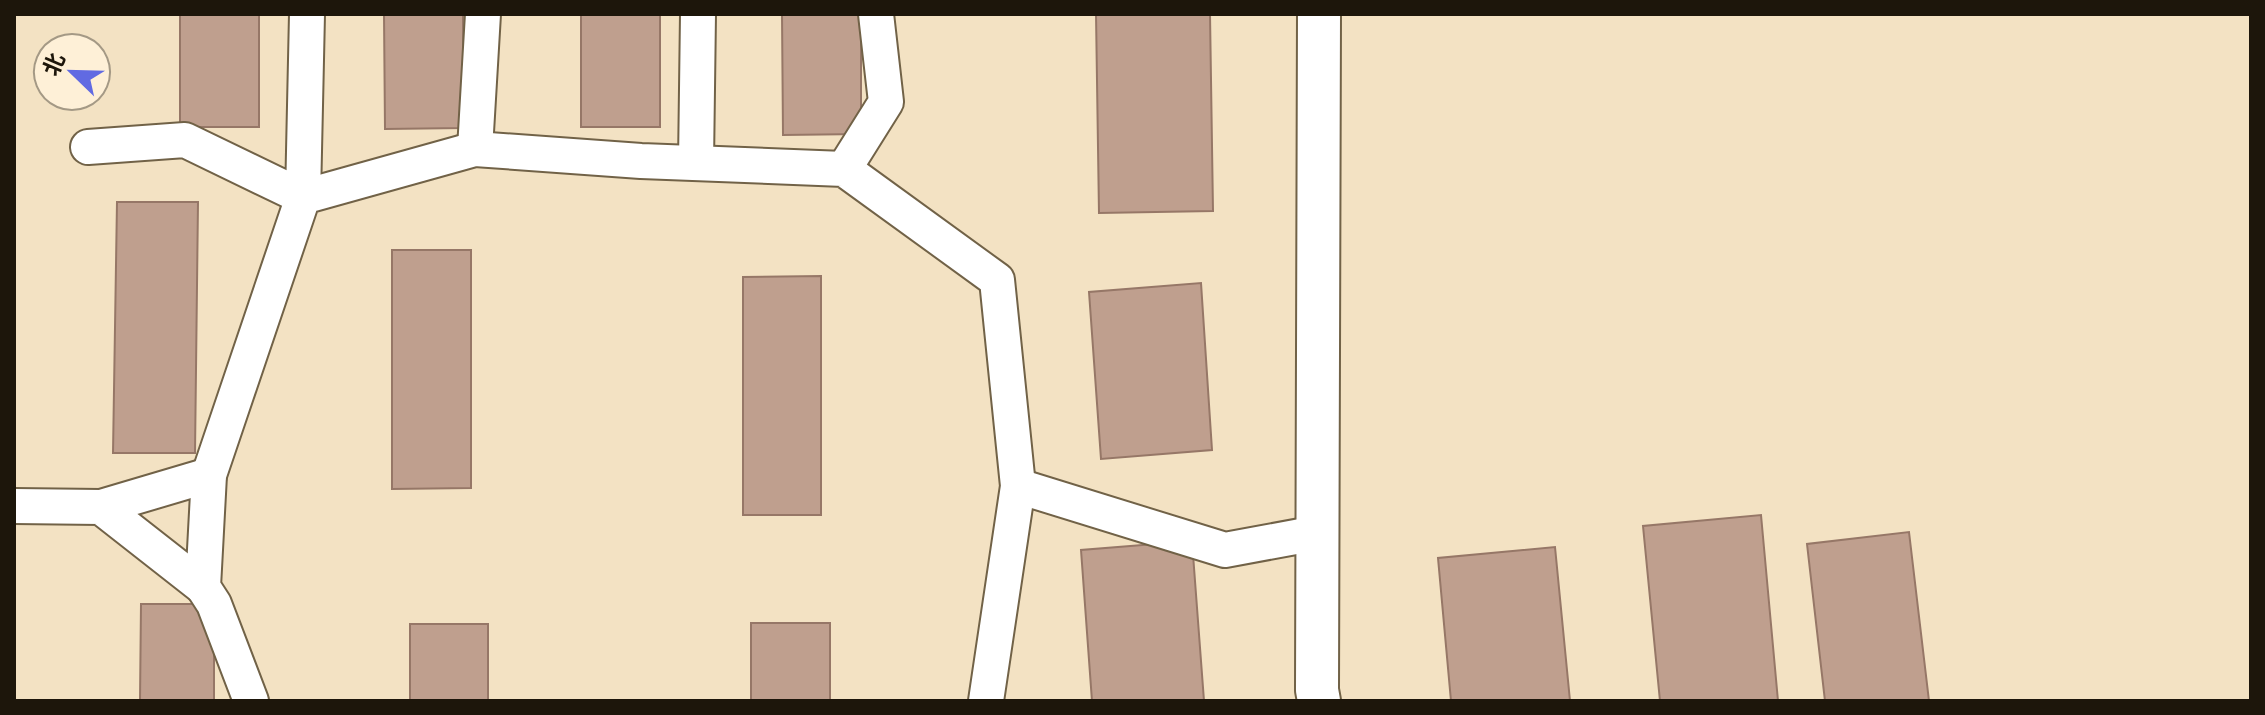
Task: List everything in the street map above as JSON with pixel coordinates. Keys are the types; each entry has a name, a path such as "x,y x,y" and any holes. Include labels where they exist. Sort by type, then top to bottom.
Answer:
{"street":[{"path":"203,587 209,475 303,197 307,14"},
{"path":"475,149 483,14"},
{"path":"696,163 698,14"},
{"path":"844,169 886,102 876,14"},
{"path":"1319,14 1319,701"},
{"path":"88,147 185,140 303,197 475,149 844,169 997,280 1018,486 986,701"},
{"path":"14,506 101,507 209,475"},
{"path":"1018,486 1225,550 1317,533"},
{"path":"101,507 203,587 214,604 251,701"}],"building":[{"path":"180,14 259,14 259,127 180,127"},
{"path":"384,14 463,14 463,128 385,129"},
{"path":"581,14 660,14 660,127 581,127"},
{"path":"782,14 861,14 861,134 783,135"},
{"path":"1096,14 1210,14 1213,211 1099,213"},
{"path":"117,202 198,202 195,453 113,453"},
{"path":"392,250 471,250 471,488 392,489"},
{"path":"821,276 821,515 743,515 743,277"},
{"path":"1201,283 1212,450 1101,459 1089,292"},
{"path":"1761,515 1778,701 1660,701 1643,526"},
{"path":"1909,532 1929,701 1825,701 1807,544"},
{"path":"1192,541 1204,701 1092,701 1081,550"},
{"path":"1555,547 1570,701 1451,701 1438,558"},
{"path":"141,604 214,604 214,701 140,701"},
{"path":"751,623 830,623 830,701 751,701"},
{"path":"410,624 488,624 488,701 410,701"}]}
